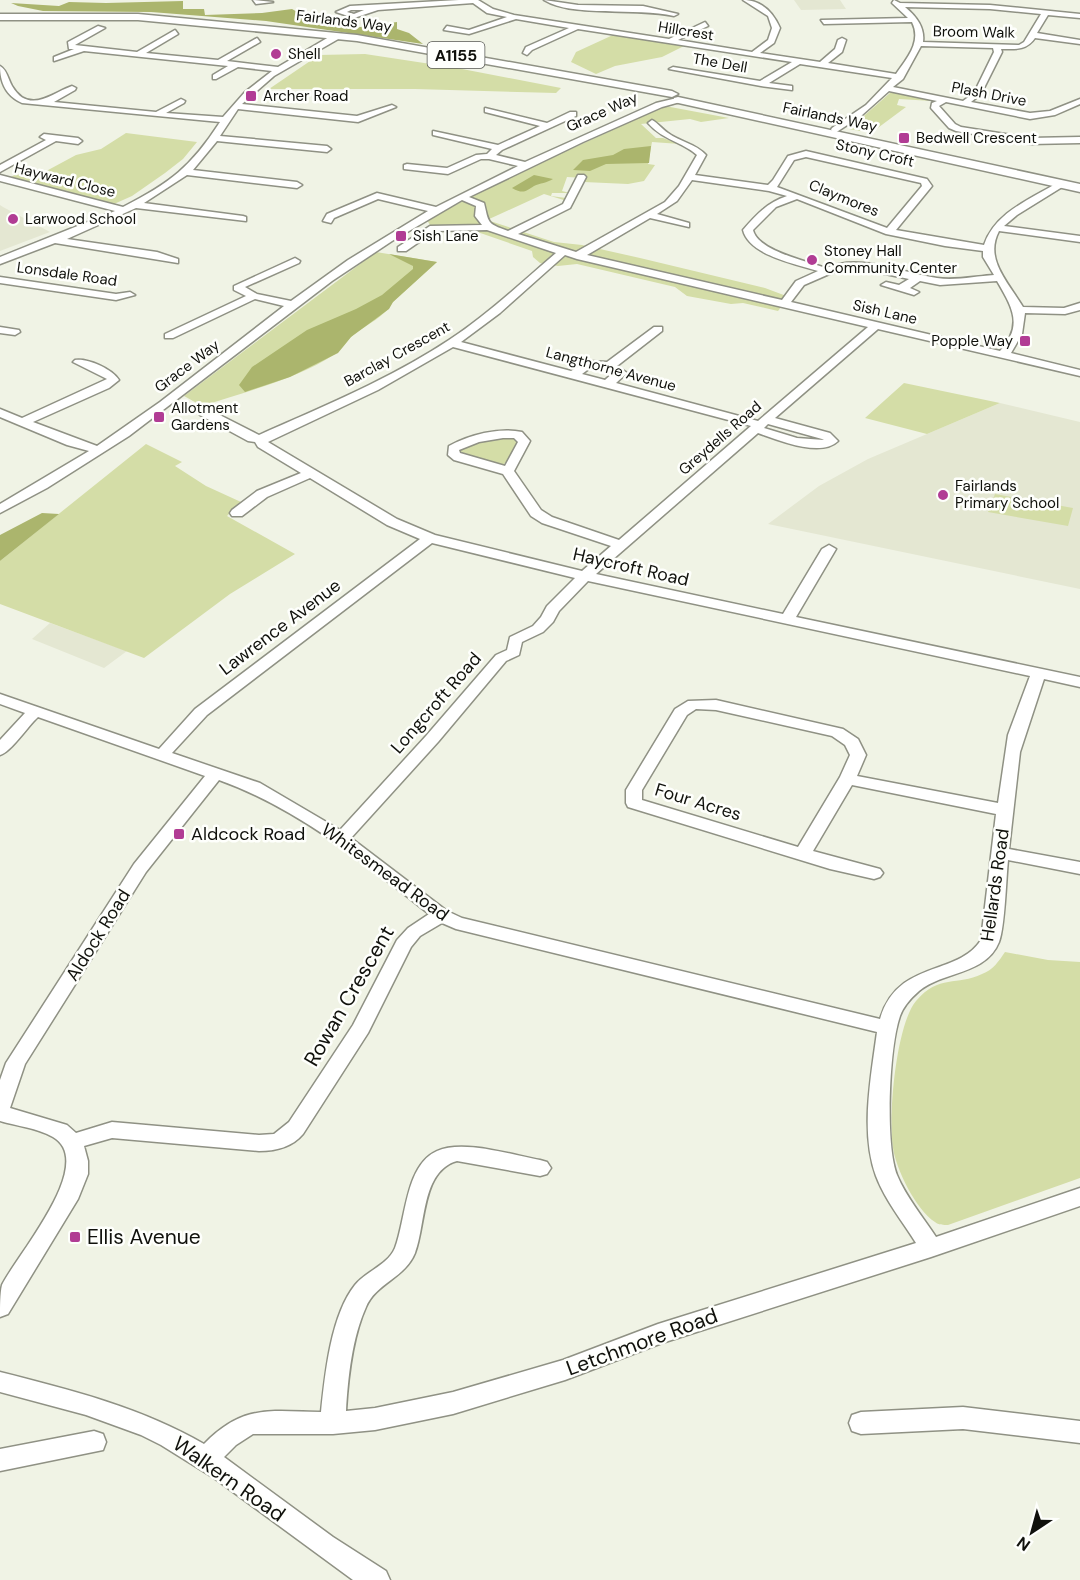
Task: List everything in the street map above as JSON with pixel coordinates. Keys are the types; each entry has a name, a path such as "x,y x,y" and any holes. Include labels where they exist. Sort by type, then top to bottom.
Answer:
{"main road":[{"name":"Fairlands Way","path":"0,16 138,17 338,36 481,59 1080,180"},
{"name":"Fairlands Way","path":"672,99 787,126 1080,188"}],"street":[{"path":"256,0 270,2"},
{"path":"547,0 576,7 651,9 674,14"},
{"path":"746,0 771,15 776,28 771,41 753,55"},
{"path":"377,8 473,1"},
{"name":"Hillcrest","path":"473,1 490,11 514,18 900,77"},
{"path":"895,3 1016,5 1046,12 1080,16"},
{"path":"835,130 859,115 890,89 900,77 919,44 920,34 914,20 895,3"},
{"name":"Broom Walk","path":"919,44 997,48 1022,46 1027,44 1046,12"},
{"path":"447,28 469,32 514,18"},
{"path":"824,22 914,20"},
{"path":"668,42 705,24"},
{"path":"527,53 529,49 577,27"},
{"path":"101,28 71,44 72,47 279,69"},
{"path":"138,54 175,32"},
{"path":"1032,35 1080,42"},
{"name":"Lonsdale Road","path":"0,261 134,205 187,172 206,153 225,120 253,87 279,69 338,36"},
{"path":"220,62 257,40"},
{"path":"821,65 839,50 842,40"},
{"path":"57,59 84,48"},
{"path":"965,103 977,94 998,52 997,48"},
{"path":"141,65 160,56"},
{"name":"The Dell","path":"761,84 798,62"},
{"path":"216,76 237,64"},
{"path":"0,68 10,89 19,99 157,115 225,120"},
{"name":"The Dell","path":"673,69 789,88"},
{"path":"46,103 72,88"},
{"path":"0,91 10,89"},
{"name":"Plash Drive","path":"890,89 1040,116 1052,114 1080,101"},
{"name":"Grace Way","path":"0,509 99,450 164,405 351,262 408,226 460,197 526,165 672,99"},
{"path":"946,99 935,105 936,111 959,129 1030,141 1080,140"},
{"path":"157,115 181,101"},
{"path":"236,106 358,118 392,107"},
{"name":"Grace Way","path":"488,110 549,126"},
{"name":"Grace Way","path":"407,167 448,171 479,157 489,156 499,148 573,114"},
{"path":"652,123 666,136 693,147 702,155"},
{"path":"436,133 499,148"},
{"path":"40,137 78,141"},
{"name":"Hayward Close","path":"0,169 55,138"},
{"path":"216,138 327,149"},
{"path":"577,256 678,196 702,155 705,142 676,141"},
{"name":"Stony Croft","path":"770,188 777,182 791,158 806,154 924,180 927,186 889,232"},
{"path":"489,156 526,165"},
{"path":"187,172 297,185"},
{"path":"508,234 567,206 574,196 581,177"},
{"name":"Claymores","path":"690,177 770,188 797,196 889,232 945,243 987,248"},
{"name":"Hayward Close","path":"0,178 123,210"},
{"path":"1003,355 1019,331 1019,310 988,257 987,248 996,228 1013,213 1062,184"},
{"path":"562,195 574,196"},
{"path":"328,221 330,216 377,196 431,213"},
{"path":"797,196 779,202 764,211 748,230 750,239 758,247 826,271"},
{"path":"402,249 433,228 476,230 488,227 480,216 481,205 460,197"},
{"path":"134,205 243,219"},
{"path":"567,206 578,208"},
{"path":"649,215 686,225"},
{"name":"Sish Lane","path":"488,227 577,256 686,276 784,304 1080,374"},
{"path":"996,228 1080,239"},
{"name":"Lonsdale Road","path":"53,240 157,255 174,261"},
{"name":"Barclay Crescent","path":"261,439 374,388 452,342 496,311 563,252"},
{"path":"294,305 254,297 238,288 295,261"},
{"path":"784,304 800,283 841,265 916,279 953,282 999,278"},
{"path":"902,289 916,279"},
{"name":"Lonsdale Road","path":"0,280 121,297 130,295"},
{"path":"886,285 914,292"},
{"name":"Grace Way","path":"169,336 254,297"},
{"path":"1019,310 1065,310 1080,306"},
{"name":"Greydells Road","path":"585,576 876,325"},
{"path":"609,366 658,329"},
{"path":"0,330 15,332"},
{"name":"Langthorne Avenue","path":"452,342 762,424"},
{"path":"23,422 105,386 113,380 110,375 79,362"},
{"path":"573,375 588,364 609,366 621,373 607,384"},
{"name":"Haycroft Road","path":"204,412 252,438 261,439 262,444 392,522 430,538 585,576 1080,682"},
{"path":"0,413 71,442 99,450"},
{"path":"508,471 523,445 524,441 518,435 501,434 459,445 453,449 454,455 458,457 508,471 533,509 541,517 560,526 621,545"},
{"path":"237,513 262,494 312,473"},
{"name":"Lawrence Avenue","path":"162,754 201,712 430,538"},
{"path":"787,620 829,549"},
{"name":"Longcroft Road","path":"341,839 432,739 501,658 514,652 515,640 538,629 548,619 552,609 585,576"},
{"name":"Hellards Road","path":"931,1248 887,1177 882,1162 879,1125 888,1028 894,1007 915,983 932,974 972,961 987,948 990,940 1016,735 1038,674"},
{"name":"Whitesmead Road","path":"0,699 216,773 267,794 341,839 441,915 456,923 888,1028"},
{"name":"Four Acres","path":"693,704 716,705 837,732 852,742 858,755 848,779 841,787 803,854 634,803 634,790 681,712 693,704"},
{"path":"0,750 21,724 36,711"},
{"name":"Aldock Road","path":"0,1111 16,1063 140,868 216,773"},
{"path":"848,779 1005,810"},
{"path":"803,854 874,873"},
{"path":"1000,854 1080,868"},
{"name":"Rowan Crescent","path":"72,1142 112,1130 269,1144 285,1138 296,1128 361,1029 407,938 441,915"},
{"path":"0,1111 54,1128 67,1136 72,1142 78,1161 74,1185 0,1307"},
{"path":"333,1423 335,1384 355,1303 369,1285 402,1257 425,1176 434,1161 449,1153 457,1153 540,1168"},
{"name":"Letchmore Road","path":"206,1458 227,1437 249,1424 333,1423 375,1419 453,1403 565,1370 658,1334 931,1248 1080,1197"},
{"name":"Walkern Road","path":"0,1382 66,1399 136,1421 206,1458 342,1560 377,1580"},
{"path":"861,1423 963,1418 1080,1432"},
{"path":"0,1460 94,1442"}],"shaded area":[{"path":"794,0 840,0 846,9 801,10"},
{"name":"Larwood School","path":"0,205 3,207 50,232 0,251"},
{"name":"Fairlands Primary School","path":"1000,403 1080,422 1080,589 768,524 819,486 868,459"},
{"path":"50,623 127,651 104,668 32,639"}],"green space":[{"path":"183,1 183,9 204,9 205,15 262,13 292,9 317,23 353,28 397,22 397,29 409,33 423,44 266,21 151,12 43,11 11,3 59,6 69,2"},
{"path":"613,35 684,46 662,57 615,66 596,74 571,62 576,52"},
{"path":"365,54 457,68 561,88 556,93 415,89 269,89 319,55"},
{"path":"898,92 929,98 932,101 899,99 897,105 906,107 871,133 849,129 890,93"},
{"path":"665,106 729,118 701,122 690,119 641,124 656,138 680,144 652,142 648,164 655,165 644,181 628,184 584,182 585,178 567,177 562,191 570,193 552,193 551,196 566,198 567,201 544,194 487,220 554,242 582,245 765,288 789,297 778,311 743,303 731,304 687,296 675,287 577,264 558,266 540,263 533,257 532,251 460,226 430,225 427,220 501,181"},
{"path":"126,133 197,142 183,159 165,173 132,196 114,204 8,179 16,174 37,176 76,155 101,149"},
{"path":"651,146 649,163 606,164 590,171 573,170 583,160 613,155 624,149"},
{"path":"534,175 553,179 524,192 512,188"},
{"path":"376,252 437,262 381,316 354,334 338,352 305,371 202,406 184,396"},
{"path":"389,254 437,262 393,302 389,309 351,337 338,353 290,377 245,392 239,385 252,367 307,330 382,295 413,269 413,266"},
{"path":"904,383 1000,403 927,434 865,418"},
{"path":"511,436 519,442 510,458 502,466 461,455 458,451 463,447"},
{"path":"146,444 182,462 175,466 206,486 241,502 227,516 295,554 230,594 144,658 0,604 0,561"},
{"path":"995,494 1073,508 1068,526 988,512"},
{"path":"42,513 59,514 0,561 0,535"},
{"path":"1005,952 1048,960 1080,962 1080,1178 948,1225 939,1224 928,1216 914,1199 893,1148 893,1094 903,1030 909,1013 924,993 940,984 986,972"}],"place":[{"name":"Shell","path":"276,54"},
{"name":"Archer Road","path":"251,96"},
{"name":"Bedwell Crescent","path":"904,138"},
{"name":"Larwood School","path":"13,219"},
{"name":"Sish Lane","path":"401,236"},
{"name":"Stoney Hall Community Center","path":"812,260"},
{"name":"Popple Way","path":"1025,341"},
{"name":"Allotment Gardens","path":"159,417"},
{"name":"Fairlands Primary School","path":"943,495"},
{"name":"Aldcock Road","path":"179,834"},
{"name":"Ellis Avenue","path":"75,1237"}]}
